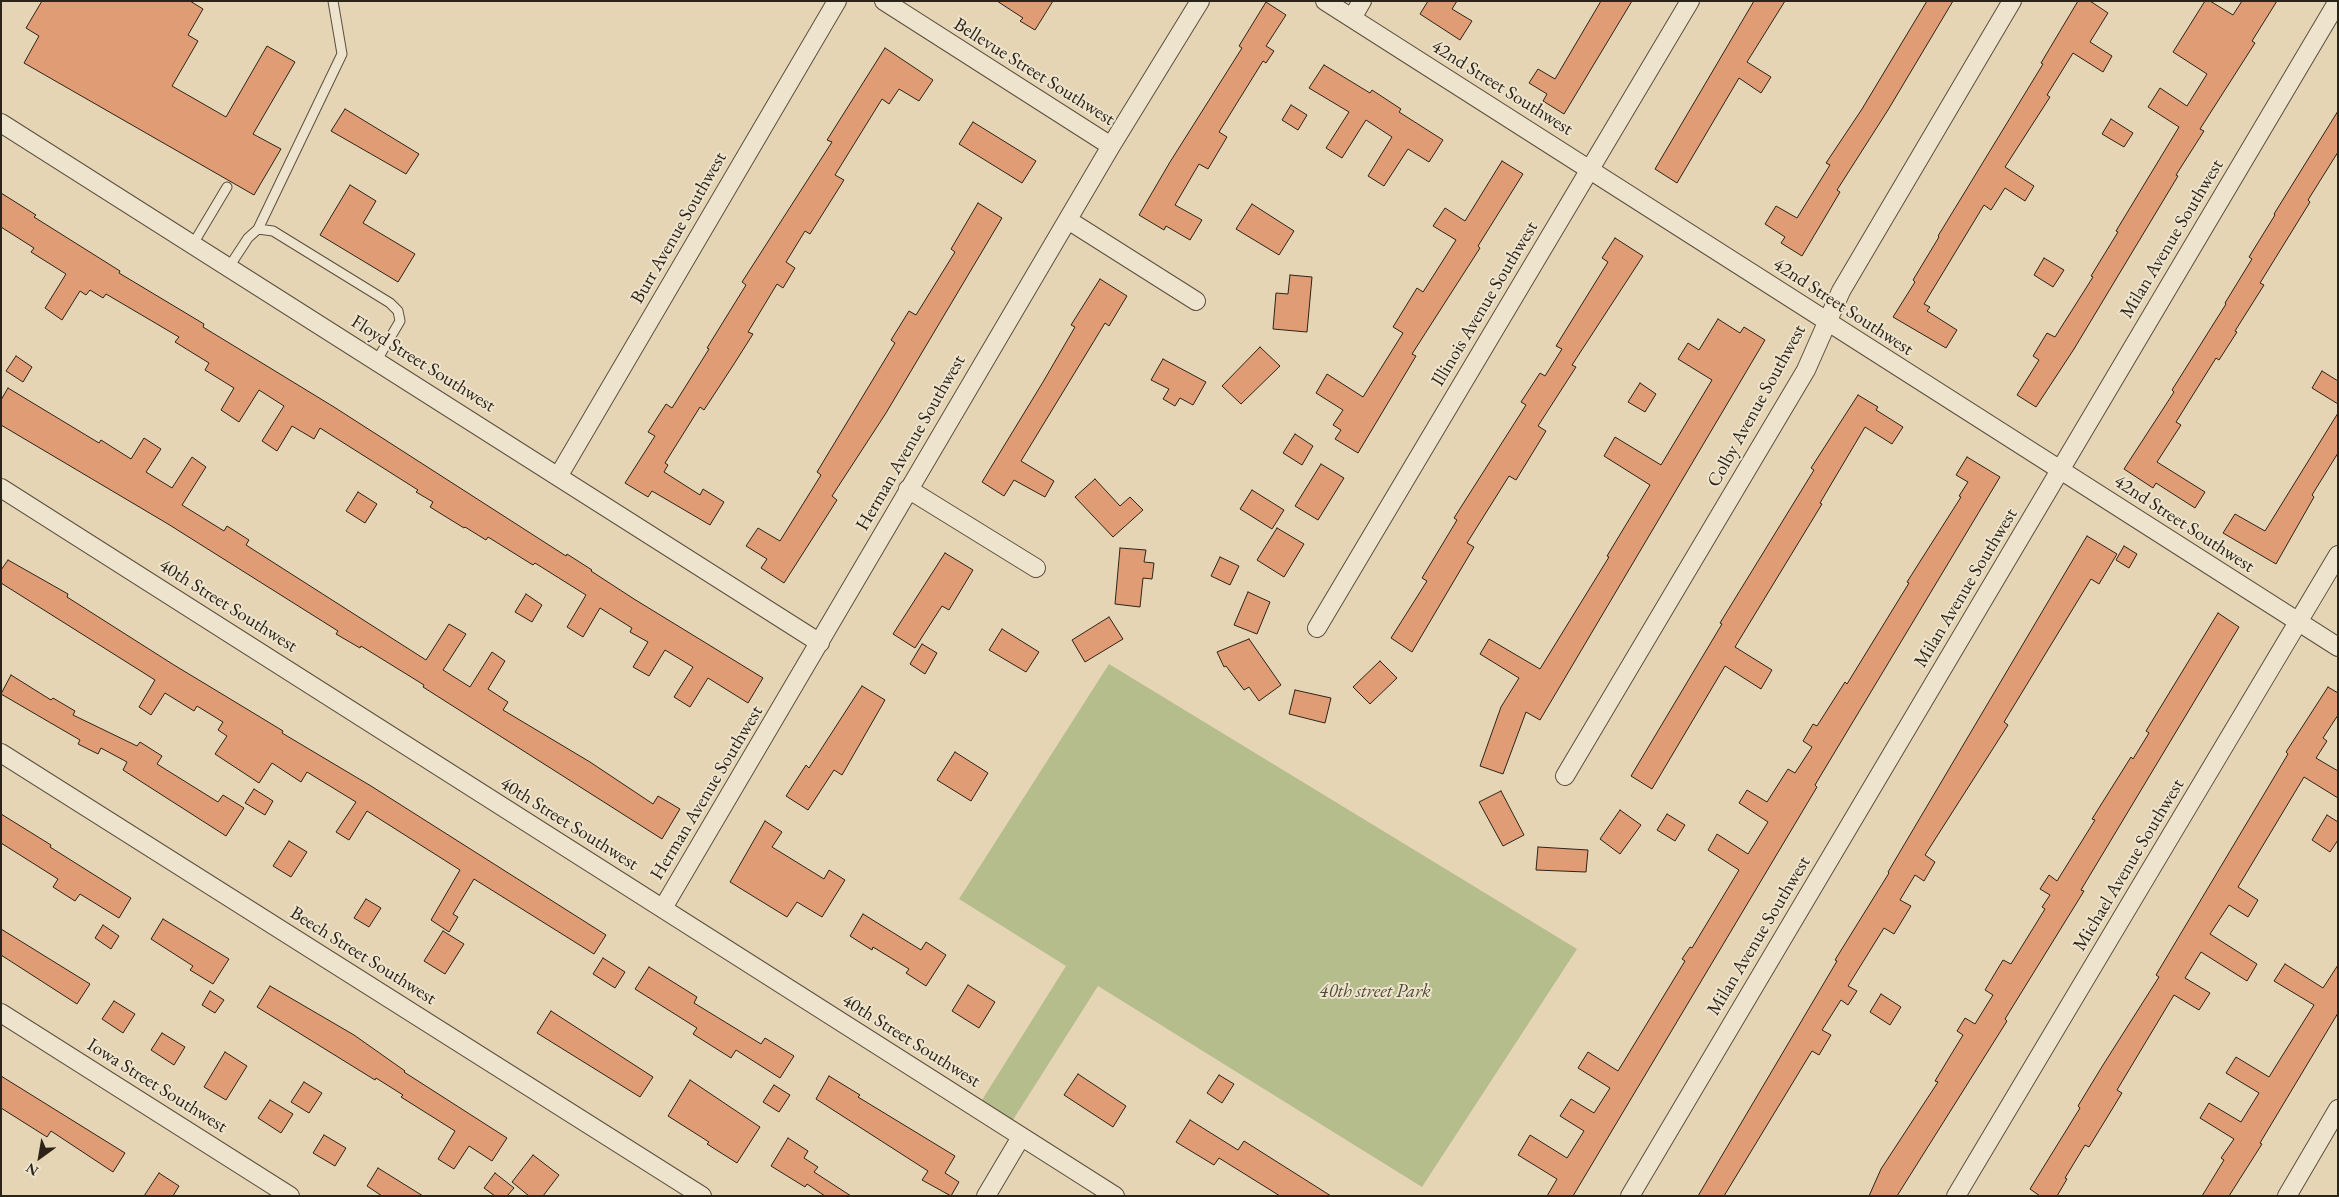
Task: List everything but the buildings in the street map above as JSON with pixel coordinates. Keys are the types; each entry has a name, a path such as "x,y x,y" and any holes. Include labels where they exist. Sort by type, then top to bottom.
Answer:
{"street":[{"name":"Burr Avenue Southwest","path":"559,475 837,1"},
{"name":"Bellevue Street Southwest","path":"884,1 1111,146"},
{"name":"Herman Avenue Southwest","path":"663,908 1111,146 1200,1"},
{"name":"42nd Street Southwest","path":"1325,1 2338,647"},
{"path":"1352,18 1362,1"},
{"name":"Illinois Avenue Southwest","path":"1317,628 1690,1"},
{"name":"Colby Avenue Southwest","path":"1565,776 1806,370 1841,291 2012,1"},
{"name":"Milan Avenue Southwest","path":"1630,1196 2338,1"},
{"name":"Floyd Street Southwest","path":"1,123 559,475 820,643"},
{"path":"1068,220 1196,301"},
{"name":"40th Street Southwest","path":"1,488 1115,1196"},
{"path":"908,489 1036,568"},
{"name":"Michael Avenue Southwest","path":"1956,1196 2338,555"},
{"name":"Beech Street Southwest","path":"1,753 702,1196"},
{"name":"Iowa Street Southwest","path":"1,1013 290,1196"},
{"path":"2287,1196 2338,1109"},
{"path":"986,1196 1022,1137"}],"lane":[{"path":"229,267 248,238 258,229 342,54 334,1"},
{"path":"193,244 227,186"},
{"path":"258,229 273,231 390,303 398,311 400,321 377,360"}],"green space":[{"name":"40th street Park","path":"1109,664 1577,949 1422,1187 1098,986 1011,1123 977,1108 1066,966 959,899"}]}
